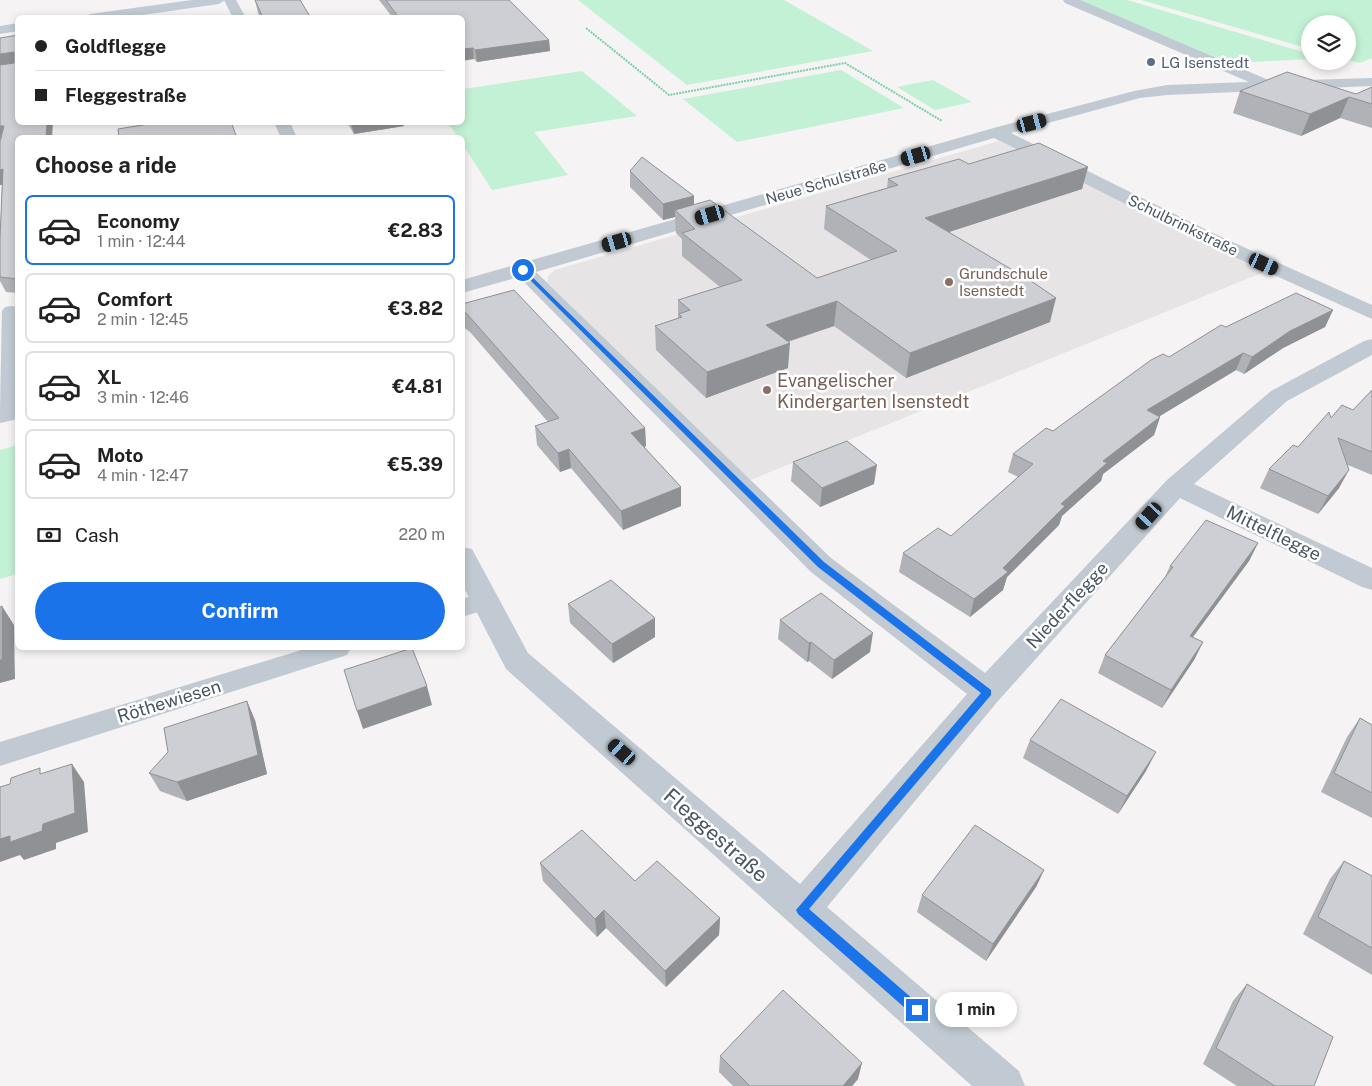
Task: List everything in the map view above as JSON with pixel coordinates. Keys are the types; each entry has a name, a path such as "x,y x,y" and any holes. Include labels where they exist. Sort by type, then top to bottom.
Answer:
{"main road":[{"path":"112,15 219,0"},
{"path":"0,30 15,28"}],"street":[{"path":"230,0 238,15"},
{"path":"1069,0 1235,70 1268,86"},
{"name":"Neue Schulstraße","path":"465,286 996,132 1139,94 1167,90 1372,82"},
{"name":"Schulbrinkstraße","path":"996,132 1210,239 1372,313"},
{"path":"523,270 821,564 987,692"},
{"name":"Niederflegge","path":"802,910 987,692 1176,486 1279,396 1372,346"},
{"name":"Mittelflegge","path":"1176,486 1372,580"},
{"name":"Fleggestraße","path":"465,568 474,605 517,661 1004,1086"}],"lane":[{"path":"10,413 5,394 11,311"},
{"name":"Röthewiesen","path":"0,754 332,650"}],"path":[{"path":"586,28 669,95 845,63 973,139"}],"shaded area":[{"name":"Grundschule Isenstedt","path":"999,141 1264,272 748,481 547,282 548,276 555,270"}],"green space":[{"path":"578,0 784,0 873,51 687,85"},
{"path":"1078,0 1127,0 1301,51 1301,59 1229,63"},
{"path":"1141,0 1372,0 1372,58 1360,63 1356,62 1356,15 1301,15 1301,46"},
{"path":"841,70 904,108 737,142 683,99"},
{"path":"582,71 637,116 534,132 568,175 492,190 465,148 465,135 457,135 449,125 465,125 465,89"},
{"path":"933,80 972,102 935,110 897,87"},
{"path":"15,446 15,575 0,579 0,450"}],"building":[{"path":"255,0 300,0 309,15 262,15"},
{"path":"386,0 509,0 549,40 475,50 473,48 465,49 465,15 397,15"},
{"path":"15,36 15,125 47,125 46,135 15,135 15,279 0,277 3,169 0,170 0,142 4,126 0,126 0,65 14,63 14,52 0,54 0,38"},
{"path":"1287,72 1356,94 1372,87 1372,104 1349,97 1310,114 1240,91"},
{"path":"143,125 232,125 236,135 119,135 118,129"},
{"path":"1039,143 1088,167 925,218 1056,298 910,353 837,301 766,325 790,343 707,372 655,326 682,317 679,314 690,310 678,300 742,280 682,233 695,229 675,210 710,200 817,278 897,251 826,206 898,185 888,179 959,159 969,164"},
{"path":"642,157 694,196 663,204 630,171"},
{"path":"514,290 645,428 631,433 681,487 621,511 569,449 558,453 535,426 559,418 465,312 465,303"},
{"path":"1296,293 1333,310 1290,331 1252,357 1243,353 1147,410 1160,417 1103,461 1107,463 1061,504 1065,506 1003,568 1008,572 974,599 903,553 938,528 951,536 1033,464 1013,454 1046,428 1053,431 1151,360 1163,354 1169,357 1221,325 1226,327"},
{"path":"1372,390 1372,452 1338,438 1349,470 1328,496 1269,469 1293,445 1298,447 1329,412 1331,418 1342,405 1353,410"},
{"path":"847,441 877,465 822,488 793,462"},
{"path":"1206,520 1258,543 1190,636 1203,642 1171,690 1105,655 1173,567 1170,566"},
{"path":"611,580 655,618 612,644 568,604"},
{"path":"821,593 873,633 834,660 780,620"},
{"path":"2,606 2,660 0,660 0,607"},
{"path":"406,650 413,650 427,686 357,711 344,670"},
{"path":"1061,699 1156,752 1127,796 1030,740"},
{"path":"247,701 258,755 177,782 149,773 168,752 164,728"},
{"path":"1360,718 1372,725 1372,793 1334,773"},
{"path":"72,764 75,813 43,824 42,831 10,842 10,836 0,839 0,787 10,784 11,778 40,768 40,774"},
{"path":"975,825 1044,870 993,944 922,895"},
{"path":"582,830 635,881 657,861 720,918 665,971 604,910 595,919 540,863"},
{"path":"1344,861 1372,876 1372,948 1318,917"},
{"path":"1247,984 1333,1037 1314,1086 1275,1086 1216,1048"},
{"path":"783,990 862,1063 843,1086 750,1086 720,1056"}],"place":[{"name":"LG Isenstedt","path":"1151,62"},
{"name":"Grundschule Isenstedt","path":"949,282"},
{"name":"Evangelischer Kindergarten Isenstedt","path":"767,390"}],"route":[{"path":"523,270 821,564 987,692 802,910 917,1010"}]}
